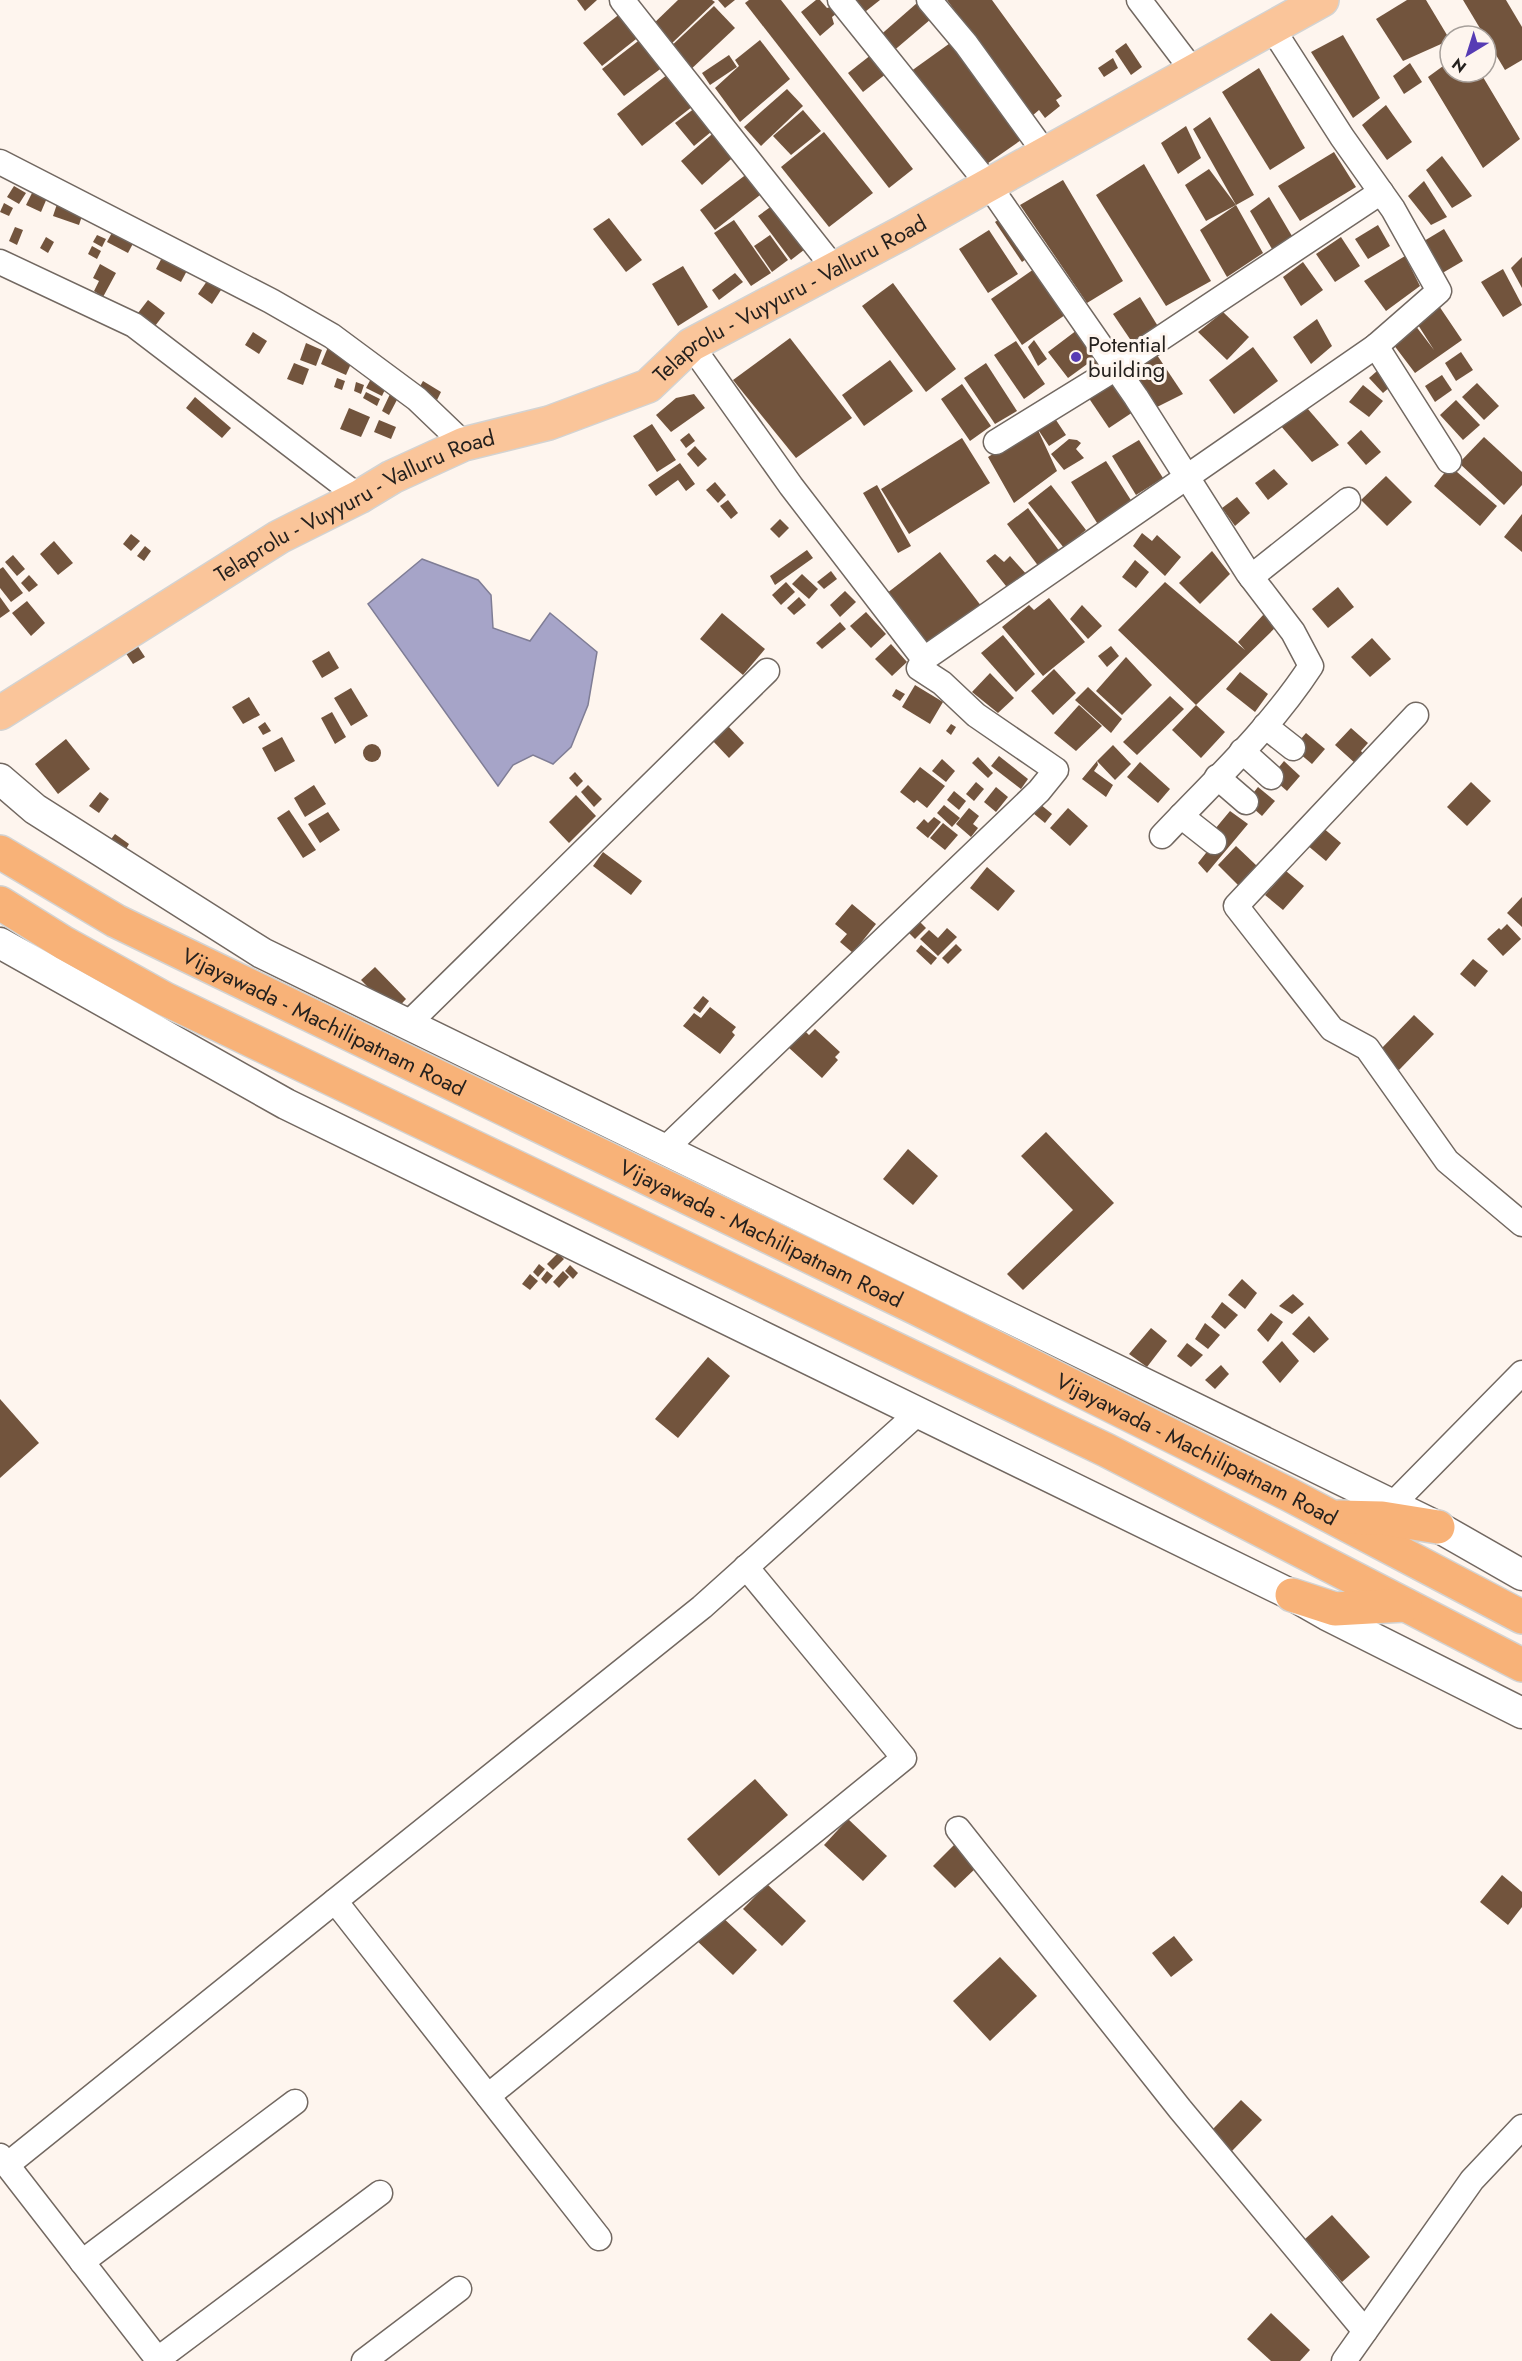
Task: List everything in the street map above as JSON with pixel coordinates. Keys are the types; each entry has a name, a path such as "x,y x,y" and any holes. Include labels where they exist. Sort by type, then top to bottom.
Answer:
{"highway":[{"name":"Vijayawada - Machilipatnam Road","path":"0,852 116,921 916,1308 1332,1517 1522,1617"},
{"name":"Vijayawada - Machilipatnam Road","path":"0,903 64,943 165,999 1107,1450 1522,1665"},
{"path":"1332,1517 1382,1518 1438,1527"},
{"path":"1292,1595 1335,1609 1405,1605"}],"main road":[{"name":"Telaprolu - Vuyyuru - Valluru Road","path":"0,713 279,537 359,497 392,477 464,444 549,423 648,386 690,345 1322,0"}],"street":[{"path":"622,0 834,268"},
{"path":"840,0 988,184 1116,368 1251,577 1293,632 1311,666 1297,688 1264,726 1162,836"},
{"path":"929,0 966,45 1045,153"},
{"path":"1139,0 1193,71"},
{"path":"665,1149 1039,791 1056,770 976,715 942,683 919,668 924,659 1376,346 1439,291 1381,192 1342,137 1272,27"},
{"path":"0,162 271,301 332,336 417,399 464,444"},
{"path":"996,442 1116,368 1381,192"},
{"path":"0,262 134,325 359,497"},
{"path":"690,345 791,486 924,659"},
{"path":"1376,346 1449,461"},
{"path":"1251,577 1348,500"},
{"path":"408,1024 767,671"},
{"path":"1416,715 1236,906 1332,1029 1367,1048 1447,1161 1522,1224"},
{"path":"1264,726 1293,748"},
{"path":"1242,751 1271,777"},
{"path":"1217,777 1246,802"},
{"path":"0,779 35,809 262,953 1392,1504 1438,1527 1522,1575"},
{"path":"1181,816 1214,842"},
{"path":"0,943 286,1104 1292,1595 1327,1616 1522,1713"},
{"path":"1392,1504 1522,1373"},
{"path":"381,2193 159,2360 4,2161 335,1901 702,1607 919,1412"},
{"path":"488,2096 904,1758 746,1567"},
{"path":"958,1829 1180,2109 1365,2331"},
{"path":"335,1901 599,2238"},
{"path":"82,2262 295,2102"},
{"path":"1344,2361 1472,2180 1522,2128"},
{"path":"364,2361 459,2289"}],"water":[{"path":"422,559 478,580 491,595 493,628 530,641 550,613 597,652 588,705 571,747 553,764 533,755 513,765 498,786 368,604"}],"building":[{"path":"577,0 597,0 585,11"},
{"path":"678,0 712,0 715,2 669,46 650,27"},
{"path":"718,0 735,0 725,8"},
{"path":"749,0 781,0 913,169 889,188 745,3"},
{"path":"816,0 820,0 827,8 830,7 836,14 832,17 834,24 820,36 801,12"},
{"path":"841,0 880,0 856,19"},
{"path":"947,0 992,0 1062,96 1056,100 1060,106 1045,118 1039,110 1032,116"},
{"path":"1407,0 1426,0 1440,24 1438,24 1438,45 1403,61 1376,19"},
{"path":"1463,0 1506,0 1522,27 1522,60 1505,70 1498,58 1498,24 1477,24"},
{"path":"917,3 931,19 891,53 877,38"},
{"path":"714,6 735,28 688,72 667,50"},
{"path":"626,9 645,32 602,66 583,43"},
{"path":"646,35 667,64 624,96 602,69"},
{"path":"1343,35 1380,98 1353,118 1311,52"},
{"path":"760,40 790,79 740,122 715,88 739,66 735,60"},
{"path":"953,41 1024,138 981,168 907,74"},
{"path":"1126,43 1142,67 1131,75 1115,51"},
{"path":"881,47 896,66 863,92 848,73"},
{"path":"729,55 737,67 710,85 702,73"},
{"path":"1113,58 1118,68 1104,77 1098,68"},
{"path":"1410,63 1422,82 1404,94 1393,76"},
{"path":"1259,68 1305,148 1270,170 1222,92"},
{"path":"1438,70 1438,84 1487,84 1520,139 1483,168 1428,77"},
{"path":"672,71 697,103 642,146 617,114"},
{"path":"787,89 803,106 761,146 744,127"},
{"path":"699,105 717,127 694,146 675,123"},
{"path":"1386,105 1412,142 1387,160 1362,125"},
{"path":"803,110 821,131 791,155 773,136"},
{"path":"1210,117 1254,195 1236,205 1193,129"},
{"path":"1186,126 1201,158 1178,174 1161,143"},
{"path":"718,129 739,152 702,185 681,161"},
{"path":"824,132 873,193 829,227 781,167"},
{"path":"1334,152 1356,187 1300,221 1278,186"},
{"path":"1442,156 1472,196 1452,208 1426,170"},
{"path":"1144,164 1211,281 1166,306 1096,195"},
{"path":"1209,169 1236,205 1206,221 1185,185"},
{"path":"748,173 764,192 715,230 700,210"},
{"path":"1063,180 1123,281 1087,303 1020,205"},
{"path":"1424,181 1447,217 1431,225 1408,196"},
{"path":"14,186 26,193 19,204 7,197"},
{"path":"33,191 47,198 41,212 26,205"},
{"path":"1269,197 1292,236 1272,249 1250,211"},
{"path":"4,203 13,208 9,216 0,212"},
{"path":"776,203 809,246 791,260 758,216"},
{"path":"57,204 83,213 79,225 53,216"},
{"path":"1236,205 1263,253 1227,277 1200,230"},
{"path":"1007,214 1033,254 1022,262 995,222"},
{"path":"609,218 642,260 626,272 593,229"},
{"path":"734,220 771,273 751,286 714,233"},
{"path":"116,225 137,236 128,253 107,242"},
{"path":"1378,225 1390,246 1368,259 1355,239"},
{"path":"15,227 23,230 17,245 9,241"},
{"path":"1444,229 1463,261 1439,275 1419,244"},
{"path":"989,230 1018,274 988,293 959,249"},
{"path":"97,235 106,239 102,247 93,242"},
{"path":"770,235 788,260 772,272 754,246"},
{"path":"46,237 54,242 48,253 40,248"},
{"path":"1341,237 1360,266 1335,282 1316,254"},
{"path":"92,246 101,251 97,259 88,254"},
{"path":"166,250 191,263 181,282 156,269"},
{"path":"1405,256 1420,286 1386,311 1364,281"},
{"path":"1522,257 1522,288 1511,268"},
{"path":"1303,262 1323,290 1301,306 1283,277"},
{"path":"100,264 116,273 103,297 94,291 99,281 93,278"},
{"path":"683,266 708,307 678,326 652,284"},
{"path":"1034,269 1065,315 1022,345 991,299"},
{"path":"1503,269 1522,305 1503,317 1481,282"},
{"path":"735,273 743,282 719,300 712,290"},
{"path":"207,281 221,290 212,304 198,294"},
{"path":"893,283 956,369 926,392 862,306"},
{"path":"1140,297 1159,328 1134,345 1113,314"},
{"path":"148,300 165,313 155,326 138,313"},
{"path":"1437,303 1462,340 1415,373 1390,340 1415,325 1434,350 1413,317"},
{"path":"1223,312 1249,337 1227,360 1198,332"},
{"path":"1317,319 1332,346 1311,364 1293,337"},
{"name":"Potential building","path":"1081,327 1106,367 1098,374 1090,362 1068,378 1048,352"},
{"path":"253,332 267,341 259,354 245,345"},
{"path":"790,338 852,418 796,458 733,380"},
{"path":"1034,340 1047,359 1038,366 1028,347"},
{"path":"1016,341 1045,384 1024,399 994,355"},
{"path":"306,343 322,350 316,366 300,360"},
{"path":"328,347 353,359 346,375 321,364"},
{"path":"1253,347 1278,381 1234,414 1209,380"},
{"path":"1155,352 1183,394 1153,409 1126,371"},
{"path":"1461,352 1473,370 1456,381 1445,363"},
{"path":"890,360 913,391 864,426 842,395"},
{"path":"294,363 309,369 303,385 287,379"},
{"path":"986,363 1017,411 995,424 964,378"},
{"path":"1385,364 1398,380 1383,393 1369,378"},
{"path":"373,375 388,383 382,396 366,388"},
{"path":"1442,375 1452,390 1435,402 1425,386"},
{"path":"1113,376 1136,410 1109,428 1086,394"},
{"path":"337,378 345,381 342,390 334,387"},
{"path":"423,381 441,392 437,400 419,388"},
{"path":"356,382 364,385 361,394 354,391"},
{"path":"1477,383 1499,406 1484,420 1462,397"},
{"path":"962,384 991,426 970,441 941,399"},
{"path":"1363,385 1383,401 1369,417 1349,402"},
{"path":"366,392 380,399 377,406 363,398"},
{"path":"391,392 399,396 389,415 382,411"},
{"path":"694,394 705,408 671,432 656,415 676,398"},
{"path":"195,397 231,428 222,438 186,408"},
{"path":"1456,400 1480,425 1463,440 1440,415"},
{"path":"349,408 370,417 361,437 340,429"},
{"path":"1307,408 1339,445 1312,462 1280,425"},
{"path":"1054,417 1066,435 1049,446 1037,428 1057,471 1014,503 988,457"},
{"path":"379,420 396,427 391,439 374,432"},
{"path":"652,424 676,460 657,472 633,436"},
{"path":"1361,430 1381,452 1366,465 1347,443"},
{"path":"689,433 695,441 686,448 680,440"},
{"path":"1484,437 1522,472 1522,485 1504,505 1459,463"},
{"path":"962,438 990,483 909,534 881,489"},
{"name":"Potential building","path":"1069,439 1081,443 1076,449 1084,458 1064,470 1051,454"},
{"path":"1139,440 1163,478 1136,495 1112,456"},
{"path":"695,446 707,459 698,467 687,454"},
{"path":"1106,461 1134,505 1099,526 1071,482"},
{"path":"680,463 695,484 686,491 678,480 656,496 648,485"},
{"path":"1450,466 1497,506 1480,526 1434,486"},
{"path":"1274,469 1288,484 1268,500 1255,483"},
{"path":"1386,476 1412,502 1387,526 1361,500"},
{"path":"715,482 726,495 718,503 706,490"},
{"path":"877,485 911,546 898,553 863,493"},
{"path":"1051,485 1086,530 1064,548 1028,503"},
{"path":"1237,497 1250,513 1235,526 1222,508"},
{"path":"728,500 738,513 731,519 720,506"},
{"path":"1028,508 1060,552 1039,567 1007,524"},
{"path":"1522,514 1522,552 1504,537"},
{"path":"780,519 789,528 779,538 770,529"},
{"path":"1142,533 1152,541 1157,535 1181,557 1165,576 1133,546"},
{"path":"131,534 140,541 131,551 123,544"},
{"path":"54,541 73,563 58,575 40,554"},
{"path":"145,546 151,551 144,561 137,556"},
{"path":"807,550 813,558 775,585 770,576"},
{"path":"1212,551 1230,574 1200,604 1179,583"},
{"path":"940,552 985,611 928,655 882,597"},
{"path":"995,554 1004,562 1010,556 1028,576 1010,591 986,561"},
{"path":"13,555 25,569 17,576 5,562"},
{"path":"1135,560 1149,572 1136,588 1122,577"},
{"path":"3,567 23,593 11,602 0,588 0,569"},
{"path":"831,571 837,579 824,589 817,582"},
{"path":"802,574 818,589 809,599 792,584"},
{"path":"29,575 38,585 29,592 21,583"},
{"path":"786,582 795,592 781,605 772,595"},
{"path":"1165,582 1245,650 1238,642 1264,614 1277,626 1196,705 1118,630"},
{"path":"1338,587 1354,607 1328,628 1312,609"},
{"path":"845,591 856,602 840,617 830,605"},
{"path":"0,597 10,611 0,618"},
{"path":"799,597 806,605 794,615 787,608"},
{"path":"1049,598 1085,642 1043,676 1002,627 1029,605 1034,610"},
{"path":"27,601 45,623 31,636 12,613"},
{"path":"1082,605 1102,626 1088,639 1070,619"},
{"path":"866,612 886,634 871,648 850,626"},
{"path":"722,613 765,649 743,675 700,639"},
{"path":"840,622 846,629 822,649 816,643"},
{"path":"1003,635 1035,674 1016,692 981,653"},
{"path":"1372,638 1391,659 1370,677 1351,657"},
{"path":"135,642 145,657 133,664 123,649"},
{"path":"891,644 907,662 892,676 875,659"},
{"path":"1111,646 1119,656 1107,667 1098,656"},
{"path":"329,651 339,668 322,678 312,661"},
{"path":"1126,657 1152,685 1122,715 1096,691"},
{"path":"1054,669 1076,693 1053,715 1031,691"},
{"path":"1240,672 1268,694 1255,712 1226,689"},
{"path":"990,673 1014,698 998,713 972,692"},
{"path":"915,685 943,702 930,724 902,707"},
{"path":"1088,687 1122,719 1111,733 1075,700"},
{"path":"351,688 368,716 351,726 334,698"},
{"path":"896,689 905,694 900,701 892,696"},
{"path":"1170,696 1184,709 1137,755 1123,742"},
{"path":"249,697 260,715 243,724 232,707"},
{"path":"1079,705 1102,726 1076,751 1054,733"},
{"path":"1196,705 1225,732 1201,758 1172,730"},
{"path":"332,712 346,737 335,744 321,718"},
{"path":"265,722 271,731 263,735 258,727"},
{"path":"951,724 956,727 951,735 946,731"},
{"path":"728,726 744,743 729,758 712,740"},
{"path":"1351,728 1368,743 1361,751 1364,755 1356,764 1335,745"},
{"path":"1306,733 1325,749 1312,764 1293,748"},
{"path":"282,737 295,761 275,772 262,748"},
{"path":"66,739 90,769 58,794 35,764"},
{"path":"372,744 378,747 381,753 378,759 372,762 366,759 363,753 366,747"},
{"path":"1113,745 1131,764 1115,780 1097,761"},
{"path":"999,756 1028,779 1021,789 991,766"},
{"path":"978,757 993,773 988,778 972,763"},
{"path":"942,759 955,771 946,782 932,771"},
{"path":"1097,761 1098,765 1094,771 1113,785 1106,797 1082,779"},
{"path":"1284,761 1300,776 1287,791 1271,777"},
{"path":"1140,762 1170,789 1158,803 1127,777"},
{"path":"920,767 945,786 927,808 917,800 914,803 900,792"},
{"path":"575,772 583,781 577,787 569,778"},
{"path":"976,782 984,789 974,801 966,794"},
{"path":"1471,782 1491,801 1467,826 1447,807"},
{"path":"314,785 326,804 305,817 294,798"},
{"path":"588,785 602,799 594,807 581,792"},
{"path":"996,787 1008,797 996,812 984,802"},
{"path":"1258,787 1275,801 1262,816 1246,802"},
{"path":"954,791 966,801 959,810 947,800"},
{"path":"100,792 109,799 99,813 89,806"},
{"path":"576,795 596,816 569,843 549,822"},
{"path":"1040,804 1052,814 1045,823 1033,813"},
{"path":"944,805 960,818 952,827 937,813"},
{"path":"969,808 979,816 973,824 978,828 971,837 956,824"},
{"path":"1068,808 1088,826 1070,846 1050,828"},
{"path":"289,810 316,850 303,858 277,818"},
{"path":"1230,811 1248,824 1207,873 1198,863 1221,834 1215,829"},
{"path":"328,812 340,830 320,843 308,824"},
{"path":"934,817 941,822 928,838 916,828 924,819 928,823"},
{"path":"943,823 958,835 945,850 930,838"},
{"path":"1322,827 1341,843 1326,861 1307,845"},
{"path":"115,834 129,844 123,854 108,843"},
{"path":"1236,846 1257,866 1239,886 1218,865"},
{"path":"603,852 642,881 631,895 593,866"},
{"path":"987,867 1015,891 998,911 970,888"},
{"path":"1286,871 1304,886 1283,910 1265,895"},
{"path":"1522,897 1522,927 1507,913"},
{"path":"852,904 876,924 853,953 840,942 847,934 835,924"},
{"path":"920,922 926,928 915,939 909,933"},
{"path":"1507,924 1521,939 1503,956 1487,939"},
{"path":"947,928 957,937 938,956 920,939 929,930 938,938"},
{"path":"956,944 962,950 948,964 942,958"},
{"path":"921,945 937,958 931,965 916,951"},
{"path":"1473,959 1488,971 1475,987 1460,974"},
{"path":"375,967 406,999 393,1013 361,980"},
{"path":"703,996 709,1001 700,1013 693,1008"},
{"path":"710,1007 736,1027 732,1032 735,1035 720,1054 683,1026 694,1013 701,1018"},
{"path":"1414,1015 1434,1034 1399,1070 1379,1051"},
{"path":"803,1029 809,1035 815,1029 840,1052 835,1057 838,1060 822,1078 788,1047"},
{"path":"1046,1132 1114,1203 1023,1290 1007,1274 1073,1210 1021,1156"},
{"path":"908,1149 938,1176 913,1205 883,1179"},
{"path":"558,1253 564,1259 553,1270 547,1264"},
{"path":"539,1264 545,1269 538,1277 533,1272"},
{"path":"570,1265 578,1273 573,1279 565,1271"},
{"path":"547,1271 553,1276 546,1284 541,1279"},
{"path":"563,1271 569,1277 559,1288 553,1282"},
{"path":"530,1274 538,1281 530,1290 522,1284"},
{"path":"1242,1279 1257,1293 1245,1309 1228,1295"},
{"path":"1293,1294 1304,1304 1292,1314 1279,1306"},
{"path":"1222,1302 1238,1315 1225,1329 1211,1317"},
{"path":"1271,1313 1283,1322 1268,1342 1257,1330"},
{"path":"1309,1316 1329,1339 1314,1353 1292,1334"},
{"path":"1205,1323 1220,1335 1208,1349 1195,1339"},
{"path":"1151,1328 1167,1341 1147,1367 1129,1354"},
{"path":"1282,1341 1299,1361 1280,1383 1262,1362"},
{"path":"1187,1343 1203,1355 1191,1367 1177,1356"},
{"path":"708,1357 730,1376 678,1438 655,1419"},
{"path":"1221,1365 1229,1374 1215,1389 1205,1380"},
{"path":"0,1399 39,1443 0,1478"},
{"path":"755,1779 788,1815 719,1876 687,1839"},
{"path":"848,1819 887,1856 863,1881 824,1845"},
{"path":"955,1844 977,1867 955,1888 933,1866"},
{"path":"1502,1875 1522,1892 1522,1907 1508,1925 1480,1902"},
{"path":"767,1884 806,1921 782,1946 743,1909"},
{"path":"718,1913 757,1950 733,1975 694,1938"},
{"path":"1174,1936 1193,1960 1171,1977 1152,1953"},
{"path":"1000,1957 1037,1996 990,2041 953,2001"},
{"path":"1241,2100 1262,2120 1232,2151 1211,2131"},
{"path":"1332,2215 1370,2257 1342,2282 1305,2239"},
{"path":"1271,2313 1310,2350 1300,2361 1271,2361 1247,2339"}],"place":[{"name":"Potential building","path":"1076,357"}]}
